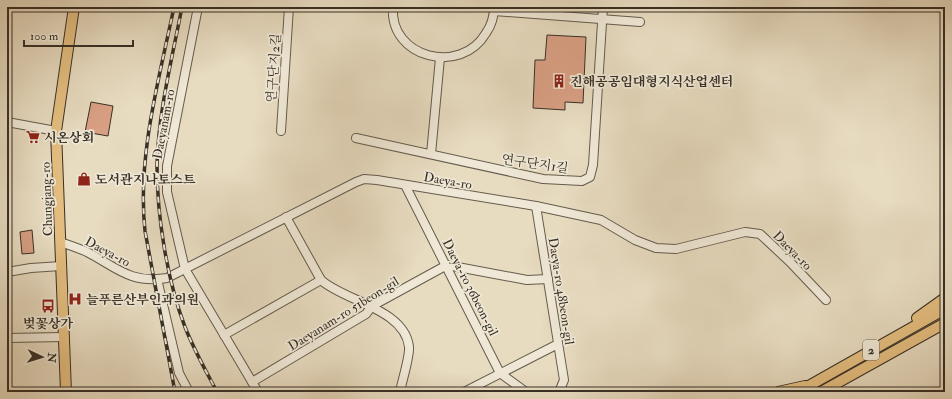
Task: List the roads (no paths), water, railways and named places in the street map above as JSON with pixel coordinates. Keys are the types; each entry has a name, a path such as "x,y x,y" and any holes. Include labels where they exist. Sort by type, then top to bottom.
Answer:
{"main road":[{"name":"Chungjang-ro","path":"66,392 56,132 74,7"},
{"path":"866,352 945,298"},
{"name":"2","path":"798,392 866,352 945,309"},
{"name":"2","path":"821,392 945,323"},
{"path":"778,392 813,384"}],"street":[{"name":"Daeyanam-ro","path":"198,7 166,174 167,192 185,269 258,392"},
{"name":"연구단지2길","path":"281,131 289,7"},
{"path":"393,7 396,25 403,38 413,48 426,55 440,58 456,56 470,50 482,40 490,26 494,9 640,22"},
{"name":"연구단지1길","path":"356,138 543,179 582,181 590,177 593,164 603,7"},
{"path":"431,154 440,58"},
{"path":"7,122 56,132"},
{"name":"Daeya-ro","path":"60,242 88,252 128,276 145,279 167,278 360,180 377,180 536,206 601,220 636,240 656,248 676,248 745,232 760,234 790,262 826,300"},
{"name":"Daeya-ro 36beon-gil","path":"405,185 447,265 500,373 526,392"},
{"name":"Daeya-ro 48beon-gil","path":"536,206 564,380 559,392"},
{"path":"286,217 321,280 329,287 372,306 398,324 409,347 400,392"},
{"path":"447,265 526,280 548,279"},
{"name":"Daeyanam-ro 51beon-gil","path":"252,382 366,314 372,306 447,265"},
{"path":"7,272 31,268 61,266"},
{"path":"157,279 179,373 189,392"},
{"path":"224,334 321,280"},
{"path":"7,338 64,338"},
{"path":"464,392 558,344"}],"railway":[{"path":"174,7 151,118 144,175 143,203 145,231 175,392"},
{"path":"182,7 166,86 160,126 157,185 164,248 173,289 192,344 217,392"}],"place":[{"name":"진해공공임대형지식산업센터","path":"559,81"},
{"name":"시온상회","path":"33,137"},
{"name":"도서관지나토스트","path":"84,179"},
{"name":"늘푸른산부인과의원","path":"75,299"},
{"name":"벚꽃상가","path":"48,306"}]}
